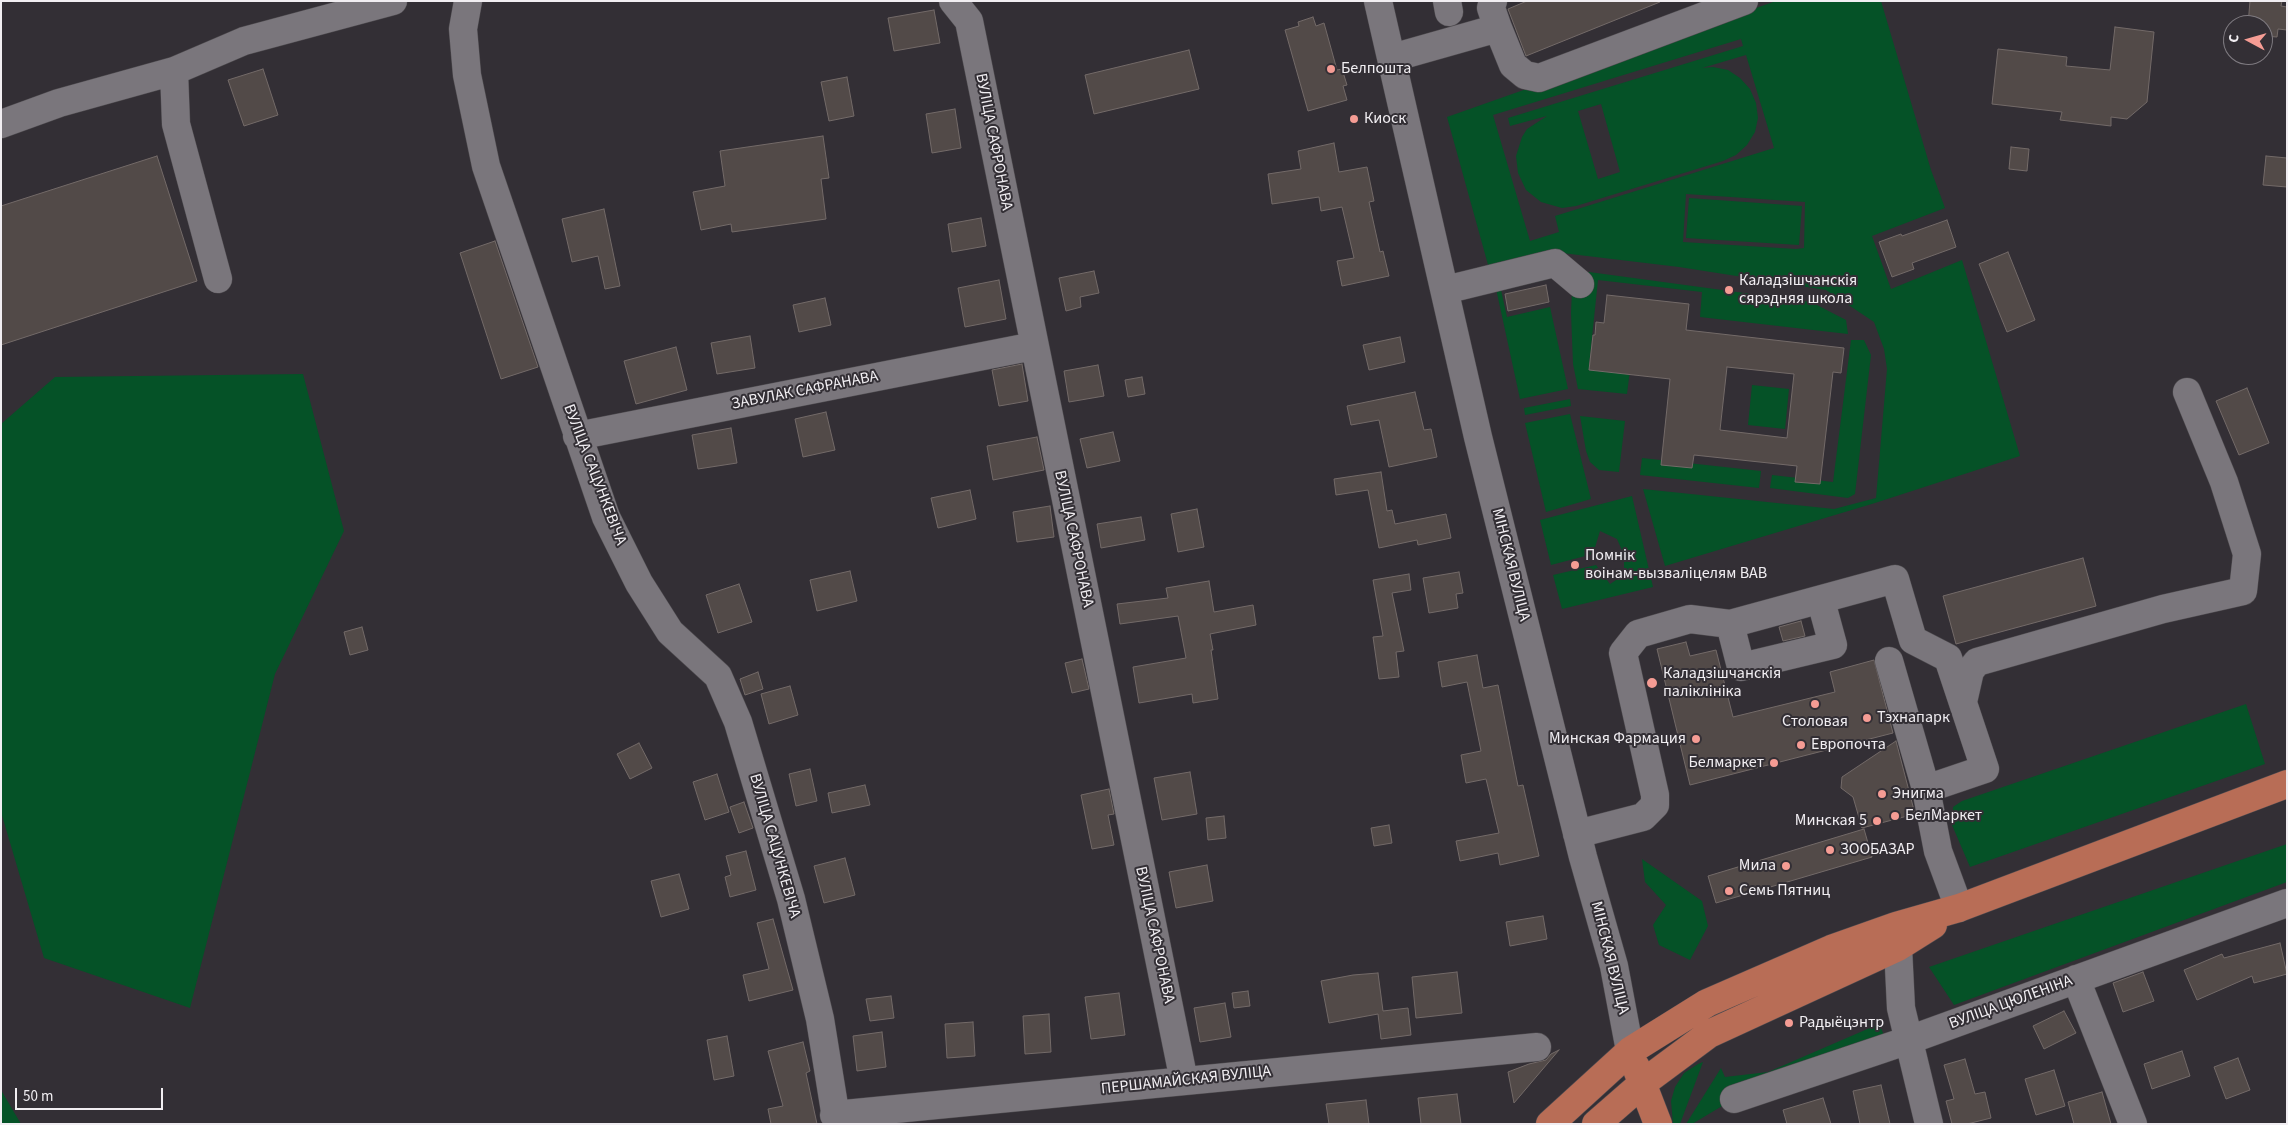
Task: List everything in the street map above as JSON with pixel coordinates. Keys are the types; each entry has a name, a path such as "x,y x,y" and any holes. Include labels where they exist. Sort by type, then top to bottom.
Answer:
{"main road":[{"path":"1550,1124 1630,1051 1707,1003 1813,956 1896,926 1959,908 2287,784"},
{"path":"1596,1124 1643,1083 1709,1034 1898,947 1959,908"},
{"name":"МІНСКАЯ ВУЛІЦА","path":"1630,1051 1658,1124"}],"street":[{"path":"1,124 59,104 174,71 244,41 392,1"},
{"name":"ВУЛІЦА САЦУНКЕВІЧА","path":"468,1 463,29 467,75 486,166 606,517 639,583 670,632 718,676 738,722 791,899 820,1019 835,1119"},
{"name":"ВУЛІЦА САФРОНАВА","path":"952,1 969,21 1184,1081"},
{"name":"МІНСКАЯ ВУЛІЦА","path":"1378,1 1478,437 1578,834 1614,966 1630,1051"},
{"path":"1493,1 1491,8 1513,65 1526,75 1539,78 1744,1"},
{"path":"1392,58 1498,28"},
{"path":"174,71 176,124 218,279"},
{"path":"1445,290 1556,263 1580,284"},
{"name":"ЗАВУЛАК САФРАНАВА","path":"577,436 1034,346"},
{"path":"1963,702 1970,671 1977,662 2163,609 2244,590 2247,554 2224,482 2187,392"},
{"path":"1578,834 1643,818 1655,805 1655,795 1622,653 1638,634 1690,619 1730,624 1821,601 1895,579 1913,640 1948,658 1985,769 1926,789"},
{"path":"1730,624 1741,667 1832,645 1821,601"},
{"path":"1890,661 1926,789 1938,851 1959,908"},
{"name":"ВУЛІЦА ЦЮЛЕНІНА","path":"1734,1099 1909,1040 2287,903"},
{"path":"1898,947 1901,1008 1929,1124"},
{"path":"2076,979 2133,1124"},
{"name":"ПЕРШАМАЙСКАЯ ВУЛІЦА","path":"835,1119 1184,1081 1537,1047"}],"green space":[{"path":"1776,1 1881,1 1931,170 1945,208 1872,236 1891,289 1962,260 2020,456 1875,503 1665,566 1643,489 1834,509 1876,498 1887,369 1884,349 1874,322 1826,290 1679,267 1562,253 1490,272 1447,117","holes":["1741,39 1743,46 1508,118 1510,126 1547,116 1527,129 1522,137 1516,156 1518,173 1526,190 1541,202 1562,208 1576,206 1723,161 1736,155 1747,145 1755,132 1758,118 1756,103 1750,89 1740,78 1728,70 1713,67 1702,68 1746,55 1774,148 1555,216 1559,232 1530,241 1493,115","1601,104 1620,172 1598,179 1578,111","1686,194 1805,202 1804,248 1683,242"]},
{"path":"1689,198 1802,206 1799,245 1686,238"},
{"path":"1589,272 1811,302 1846,320 1848,334 1700,317 1702,292 1598,280 1589,366 1630,370 1627,394 1578,389 1573,364 1572,290 1580,274"},
{"path":"1544,273 1545,280 1501,290 1507,317 1550,307 1568,389 1520,399 1495,284"},
{"path":"1851,340 1864,340 1871,355 1855,494 1848,498 1770,488 1772,475 1833,482"},
{"path":"303,374 344,531 275,674 190,1008 44,958 1,812 1,424 55,377"},
{"path":"1752,385 1789,389 1785,429 1748,425"},
{"path":"1570,399 1571,406 1525,415 1524,408"},
{"path":"1570,414 1591,499 1546,512 1525,423"},
{"path":"1580,416 1625,421 1619,472 1599,470 1590,462 1586,451"},
{"path":"1642,458 1761,471 1759,488 1640,475"},
{"path":"1632,496 1653,587 1562,609 1553,575 1596,565 1610,584 1619,578 1624,569 1624,555 1617,539 1600,531 1593,554 1551,565 1540,520"},
{"path":"2246,704 2265,764 1970,867 1952,825 1953,807 1962,801"},
{"path":"2287,844 2287,882 1954,1005 1929,967"},
{"path":"1642,859 1702,901 1708,926 1690,960 1659,945 1653,925 1666,905 1645,882"},
{"path":"1879,1024 1889,1046 1734,1099 1692,1124 1686,1124 1721,1068 1725,1077 1768,1072"},
{"path":"1703,1062 1680,1124 1673,1124 1671,1101 1675,1087 1684,1073"},
{"path":"1,1090 21,1124 1,1124"}],"building":[{"path":"1527,1 1660,2 1526,56 1508,9"},
{"path":"2250,1 2282,1 2281,6 2287,7 2287,30 2278,29 2277,37 2273,37 2273,15 2249,15"},
{"path":"934,10 940,43 894,51 888,18"},
{"path":"1313,17 1316,26 1324,23 1337,70 1342,69 1347,85 1343,86 1347,100 1308,111 1285,30 1299,26 1298,22"},
{"path":"2115,27 2154,32 2147,102 2127,119 2111,117 2111,126 2060,120 2062,112 1992,104 1998,49 2067,57 2066,66 2110,70"},
{"path":"1189,50 1199,89 1094,114 1085,75"},
{"path":"263,69 278,115 244,126 228,80"},
{"path":"847,77 854,116 829,121 821,82"},
{"path":"955,109 961,148 932,153 926,114"},
{"path":"823,136 829,178 821,179 826,219 732,232 731,224 701,230 693,192 725,186 720,151"},
{"path":"1334,143 1339,172 1367,167 1374,201 1369,202 1380,252 1383,251 1389,276 1342,286 1337,261 1354,258 1342,207 1321,211 1319,197 1272,204 1268,174 1301,169 1298,151"},
{"path":"2011,147 2029,149 2027,171 2009,169"},
{"path":"157,156 197,281 1,345 1,206"},
{"path":"2266,156 2287,158 2287,187 2263,185"},
{"path":"604,209 620,286 605,289 598,256 572,262 562,219"},
{"path":"981,218 986,246 952,252 948,224"},
{"path":"1947,220 1956,247 1912,263 1914,269 1892,277 1879,242"},
{"path":"495,241 538,367 501,379 460,253"},
{"path":"2008,252 2035,320 2007,332 1979,264"},
{"path":"1094,271 1099,293 1080,297 1081,307 1066,311 1059,278"},
{"path":"999,280 1006,319 965,327 958,288"},
{"path":"1546,285 1549,302 1508,311 1505,294"},
{"path":"1607,295 1689,304 1686,330 1844,348 1841,373 1833,372 1820,484 1795,482 1797,466 1694,455 1692,468 1661,465 1670,379 1589,370 1596,322 1604,323","holes":["1727,367 1794,374 1787,438 1720,430"]},
{"path":"825,298 831,325 799,332 793,305"},
{"path":"750,336 755,368 717,374 711,343"},
{"path":"1400,337 1405,362 1369,370 1363,345"},
{"path":"676,347 687,390 636,404 624,361"},
{"path":"1022,364 1028,401 999,406 992,370"},
{"path":"1098,365 1104,396 1069,402 1064,371"},
{"path":"1142,377 1145,394 1128,397 1125,380"},
{"path":"2247,388 2269,443 2239,455 2216,401"},
{"path":"1415,392 1424,430 1431,429 1437,457 1389,467 1379,420 1351,425 1347,406"},
{"path":"826,412 835,450 803,457 795,419"},
{"path":"731,428 737,463 698,469 692,435"},
{"path":"1113,432 1120,461 1087,468 1080,439"},
{"path":"1037,437 1044,470 993,480 987,446"},
{"path":"1381,472 1387,511 1392,510 1395,524 1446,514 1451,538 1418,545 1417,540 1379,548 1368,490 1336,495 1334,479"},
{"path":"970,490 976,519 938,528 931,498"},
{"path":"1050,506 1054,537 1017,542 1013,512"},
{"path":"1197,509 1204,547 1178,552 1171,514"},
{"path":"1141,517 1145,540 1101,548 1097,524"},
{"path":"2083,558 2096,606 1956,644 1943,596"},
{"path":"850,571 857,601 817,611 810,580"},
{"path":"1459,572 1463,593 1456,594 1458,608 1429,613 1423,578"},
{"path":"1409,574 1411,590 1392,593 1404,651 1396,652 1399,677 1379,679 1373,637 1383,636 1373,580"},
{"path":"1209,581 1214,612 1253,605 1256,625 1210,634 1218,699 1193,703 1192,694 1139,703 1133,667 1186,658 1178,616 1120,624 1117,604 1168,598 1166,588"},
{"path":"739,584 752,622 718,633 706,595"},
{"path":"1801,621 1805,636 1783,641 1779,627"},
{"path":"362,627 368,650 350,655 344,632"},
{"path":"1686,642 1690,656 1716,650 1733,717 1835,692 1830,672 1874,660 1893,733 1690,785 1657,649"},
{"path":"1477,655 1483,688 1498,685 1518,786 1523,785 1539,856 1500,865 1498,853 1460,861 1456,841 1499,833 1486,779 1466,783 1461,755 1481,751 1467,682 1442,687 1438,662"},
{"path":"1082,659 1089,689 1072,693 1065,663"},
{"path":"758,672 763,689 745,695 740,679"},
{"path":"790,686 798,715 769,724 761,694"},
{"path":"1896,741 1915,814 1862,828 1853,797 1841,788 1842,777"},
{"path":"639,743 652,768 630,779 617,754"},
{"path":"810,769 817,801 796,806 789,774"},
{"path":"1190,772 1197,814 1162,820 1154,778"},
{"path":"717,774 729,812 705,820 693,782"},
{"path":"865,785 870,805 832,813 828,793"},
{"path":"1109,789 1114,814 1108,815 1114,845 1092,849 1081,795"},
{"path":"744,802 753,828 739,833 730,807"},
{"path":"1224,816 1226,838 1208,840 1206,818"},
{"path":"1389,825 1392,843 1374,846 1371,828"},
{"path":"1864,829 1872,857 1716,903 1708,876"},
{"path":"746,851 756,890 730,897 725,877 731,875 726,856"},
{"path":"845,858 855,895 824,903 814,866"},
{"path":"1207,865 1213,901 1176,908 1169,872"},
{"path":"679,874 689,909 661,917 651,881"},
{"path":"1543,916 1547,939 1510,946 1506,922"},
{"path":"773,919 793,990 749,1001 743,975 769,969 757,923"},
{"path":"2280,943 2287,974 2254,983 2252,976 2197,1000 2184,970 2222,954 2224,958"},
{"path":"1457,972 1462,1013 1416,1018 1412,977"},
{"path":"2143,972 2154,1001 2123,1012 2113,983"},
{"path":"1378,973 1383,1011 1408,1008 1411,1035 1381,1039 1378,1014 1329,1023 1321,981"},
{"path":"1248,991 1250,1006 1234,1008 1232,993"},
{"path":"1119,993 1125,1035 1091,1039 1085,997"},
{"path":"891,996 894,1018 870,1021 866,999"},
{"path":"1225,1003 1231,1037 1200,1042 1194,1008"},
{"path":"2064,1011 2076,1033 2044,1049 2033,1026"},
{"path":"1049,1014 1051,1052 1025,1054 1023,1016"},
{"path":"973,1022 975,1056 947,1058 945,1024"},
{"path":"882,1032 886,1067 857,1071 853,1036"},
{"path":"727,1036 734,1076 714,1080 707,1040"},
{"path":"803,1042 810,1071 806,1073 817,1124 771,1124 768,1109 783,1106 768,1051"},
{"path":"1559,1050 1514,1103 1508,1072 1546,1060 1551,1054"},
{"path":"2182,1051 2190,1076 2152,1089 2144,1064"},
{"path":"2238,1058 2250,1090 2226,1099 2214,1067"},
{"path":"1965,1059 1975,1094 1985,1092 1991,1118 1967,1124 1952,1124 1946,1101 1954,1099 1944,1065"},
{"path":"2054,1070 2065,1106 2036,1115 2025,1079"},
{"path":"1881,1085 1890,1124 1860,1124 1853,1091"},
{"path":"2102,1092 2111,1124 2074,1124 2068,1102"},
{"path":"1457,1094 1461,1124 1421,1124 1418,1098"},
{"path":"1823,1098 1831,1124 1787,1124 1783,1110"},
{"path":"1366,1100 1369,1124 1329,1124 1326,1104"}],"place":[{"name":"Белпошта","path":"1331,69"},
{"name":"Киоск","path":"1354,119"},
{"name":"Каладзішчанскія сярэдняя школа","path":"1729,290"},
{"name":"Помнік воінам-вызваліцелям ВАВ","path":"1575,565"},
{"name":"Каладзішчанскія паліклініка","path":"1652,683"},
{"name":"Столовая","path":"1815,704"},
{"name":"Тэхнапарк","path":"1867,718"},
{"name":"Минская Фармация","path":"1696,739"},
{"name":"Европочта","path":"1801,745"},
{"name":"Белмаркет","path":"1774,763"},
{"name":"Энигма","path":"1882,794"},
{"name":"БелМаркет","path":"1895,816"},
{"name":"Минская 5","path":"1877,821"},
{"name":"ЗООБАЗАР","path":"1830,850"},
{"name":"Мила","path":"1786,866"},
{"name":"Семь Пятниц","path":"1729,891"},
{"name":"Радыёцэнтр","path":"1789,1023"}]}
